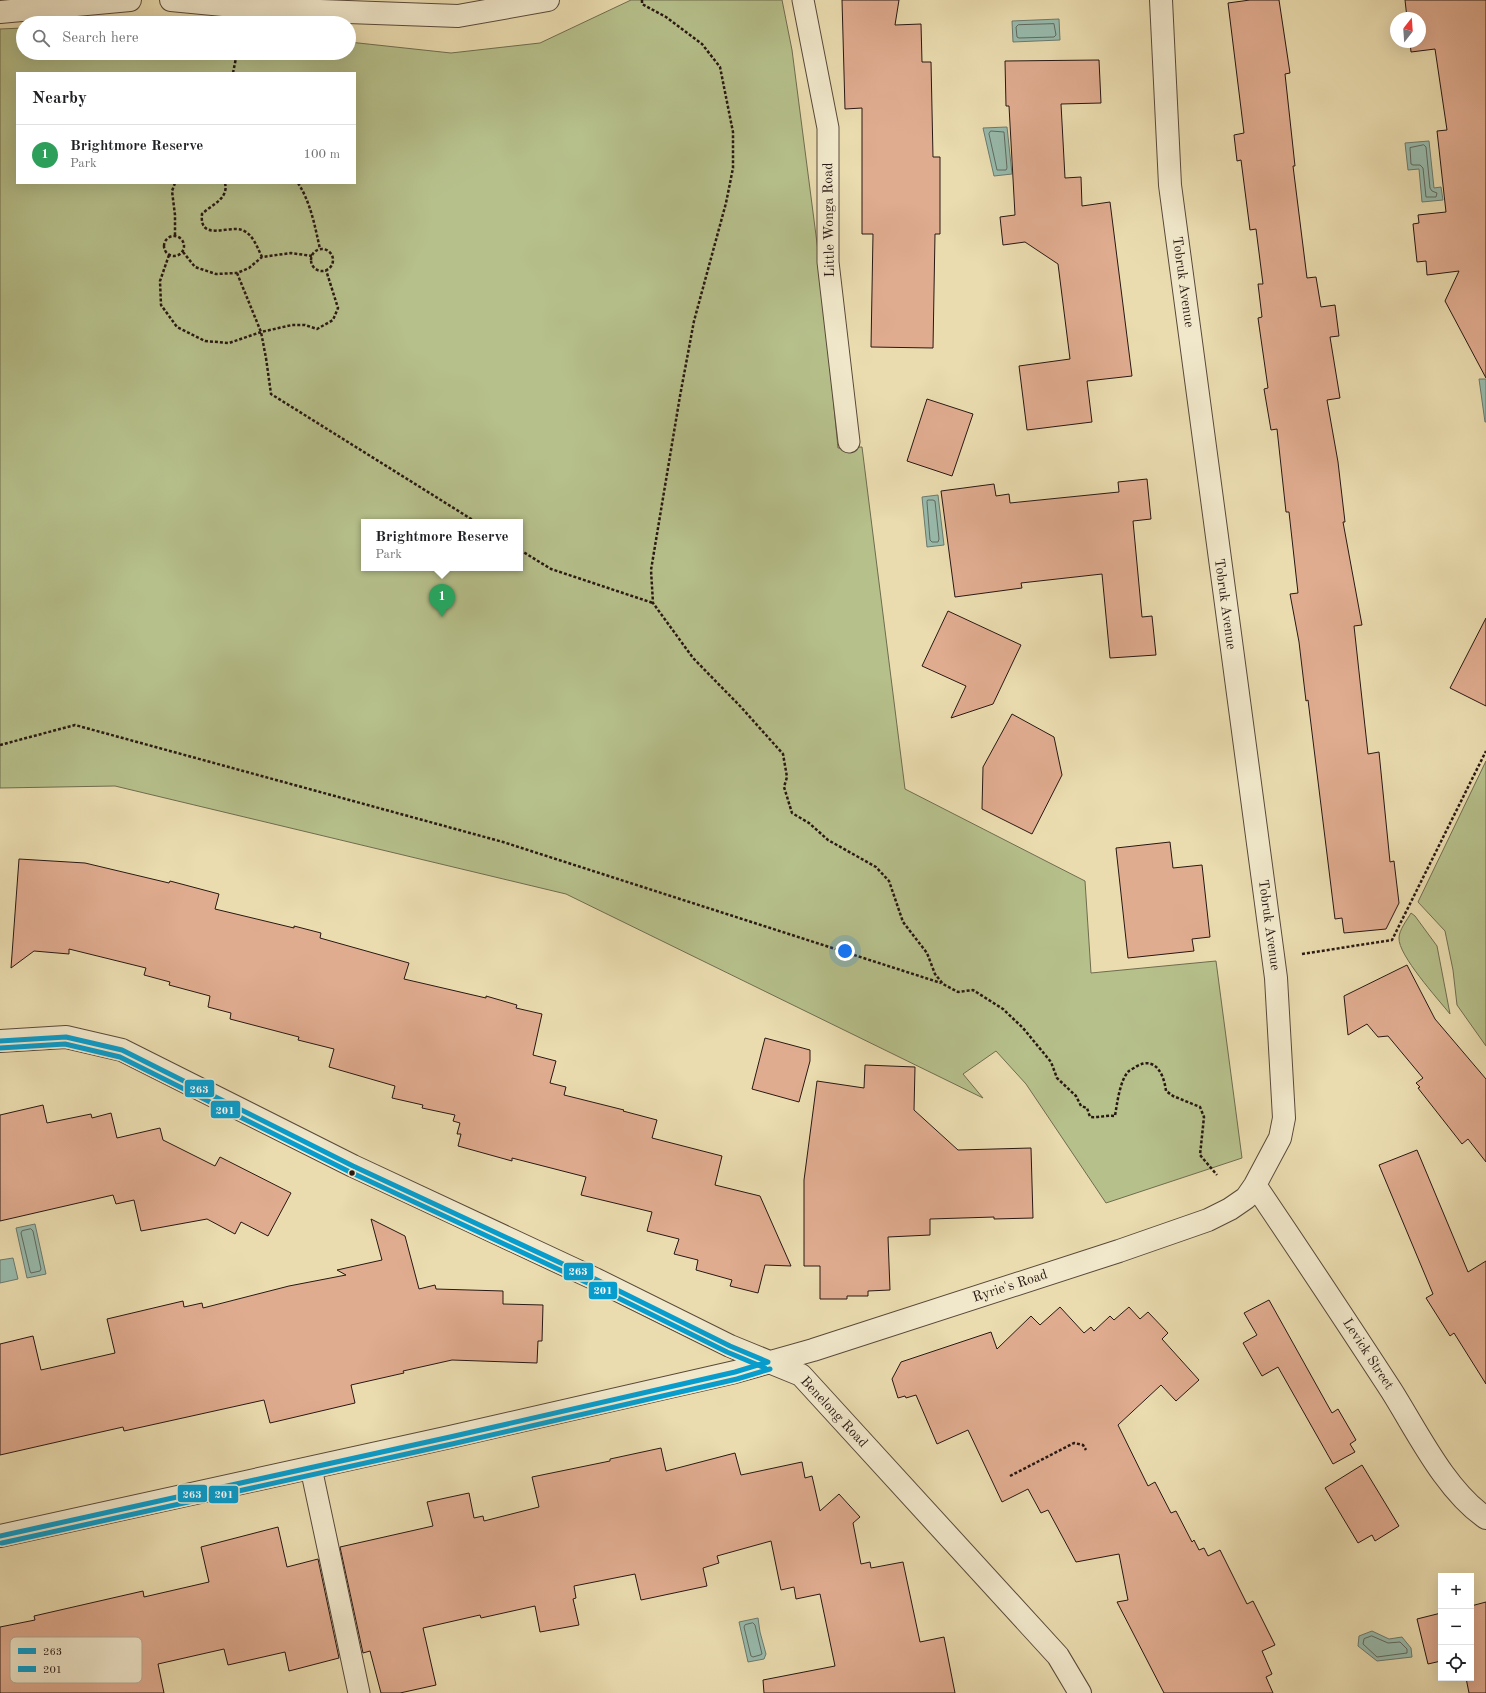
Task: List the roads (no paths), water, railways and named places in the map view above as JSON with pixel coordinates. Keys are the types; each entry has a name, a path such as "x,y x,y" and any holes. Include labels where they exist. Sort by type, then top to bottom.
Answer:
{"street":[{"path":"0,12 130,0"},
{"path":"171,0 265,9 458,16 548,0"},
{"name":"Tobruk Avenue","path":"1161,0 1170,185 1276,978 1284,1118 1280,1138 1251,1192"},
{"name":"Benelong Road","path":"0,1041 66,1037 122,1050 354,1166 595,1279 730,1346 800,1375 1058,1656 1080,1693"},
{"name":"Ryrie's Road","path":"0,1536 311,1468 728,1373 813,1350 1119,1251 1208,1220 1230,1209 1251,1192"},
{"name":"Levick Street","path":"1251,1192 1320,1281 1411,1422 1438,1467 1473,1509 1486,1518"}],"lane":[{"name":"Little Wonga Road","path":"803,0 828,128 828,262 849,442"},
{"path":"311,1468 359,1693"}],"water":[{"path":"1059,19 1060,40 1013,42 1012,21"},
{"path":"1007,127 1012,174 994,176 983,128"},
{"path":"1429,141 1434,188 1441,187 1443,200 1422,202 1419,169 1408,170 1405,143"},
{"path":"1479,379 1486,379 1486,422 1485,422"},
{"path":"938,495 944,545 927,547 922,497"},
{"path":"35,1224 46,1274 27,1278 16,1228"},
{"path":"13,1258 18,1279 0,1283 0,1260"},
{"path":"758,1618 766,1654 764,1659 748,1662 739,1622"},
{"path":"1372,1631 1389,1639 1402,1637 1411,1648 1412,1657 1377,1661 1358,1646 1359,1636"}],"place":[{"name":"Brightmore Reserve","path":"442,617"}]}
